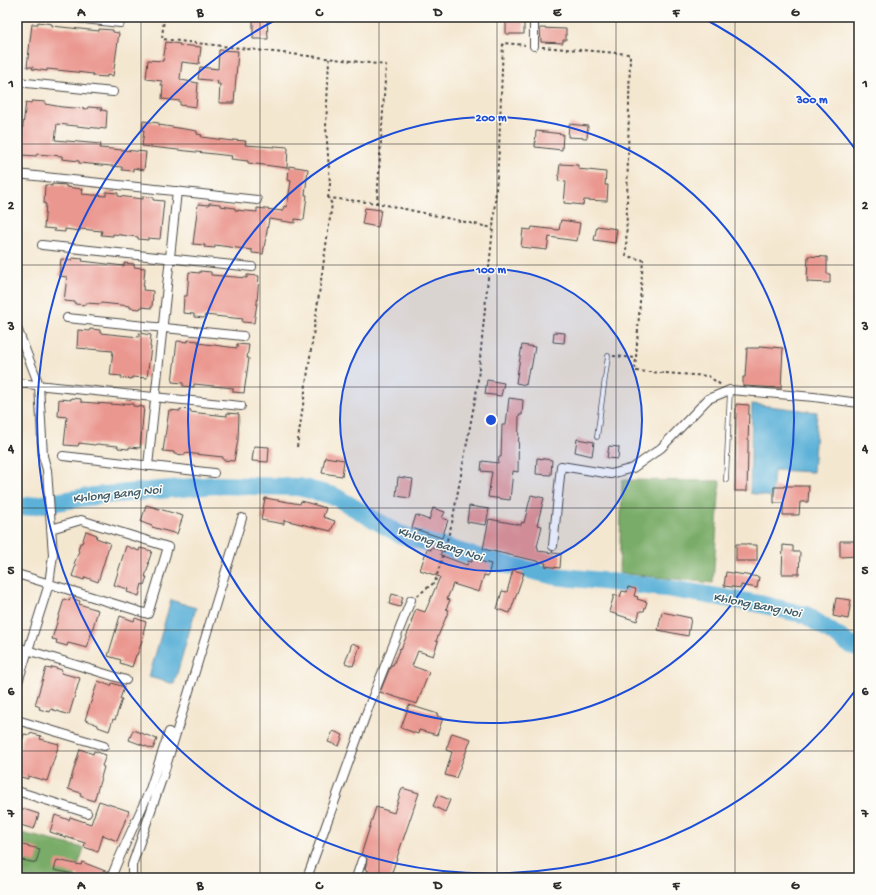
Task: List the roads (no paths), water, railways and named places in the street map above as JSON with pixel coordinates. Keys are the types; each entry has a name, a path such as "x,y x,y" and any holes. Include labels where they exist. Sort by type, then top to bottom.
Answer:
{"street":[{"path":"67,17 120,23"},
{"path":"534,17 534,46"},
{"path":"17,82 113,92"},
{"path":"17,174 257,200"},
{"path":"148,466 177,191"},
{"path":"42,245 252,268"},
{"path":"67,318 243,336"},
{"path":"17,328 39,385 43,456 47,470 53,555 49,584 17,685"},
{"path":"17,383 241,406"},
{"path":"553,546 561,466 611,474 633,468 661,448 708,399 730,390 814,397 859,403"},
{"path":"63,456 214,473"},
{"path":"132,878 132,865 166,768 242,518"},
{"path":"17,574 148,614 168,547 82,520 51,529"},
{"path":"307,878 369,706 411,600"},
{"path":"17,647 126,680"},
{"path":"17,720 104,746"},
{"path":"111,878 116,863 149,792 169,732"},
{"path":"17,792 87,812"},
{"path":"356,878 362,860"}],"lane":[{"path":"597,437 608,356"},
{"path":"726,480 730,390"}],"water":[{"path":"752,404 817,412 813,472 774,470 772,497 750,493"},
{"path":"171,600 196,608 174,684 149,677"}],"waterway":[{"name":"Khlong Bang Noi","path":"17,508 94,496 215,485 299,487 334,496 399,534 487,560 555,576 666,588 760,604 806,615 859,649"}]}
